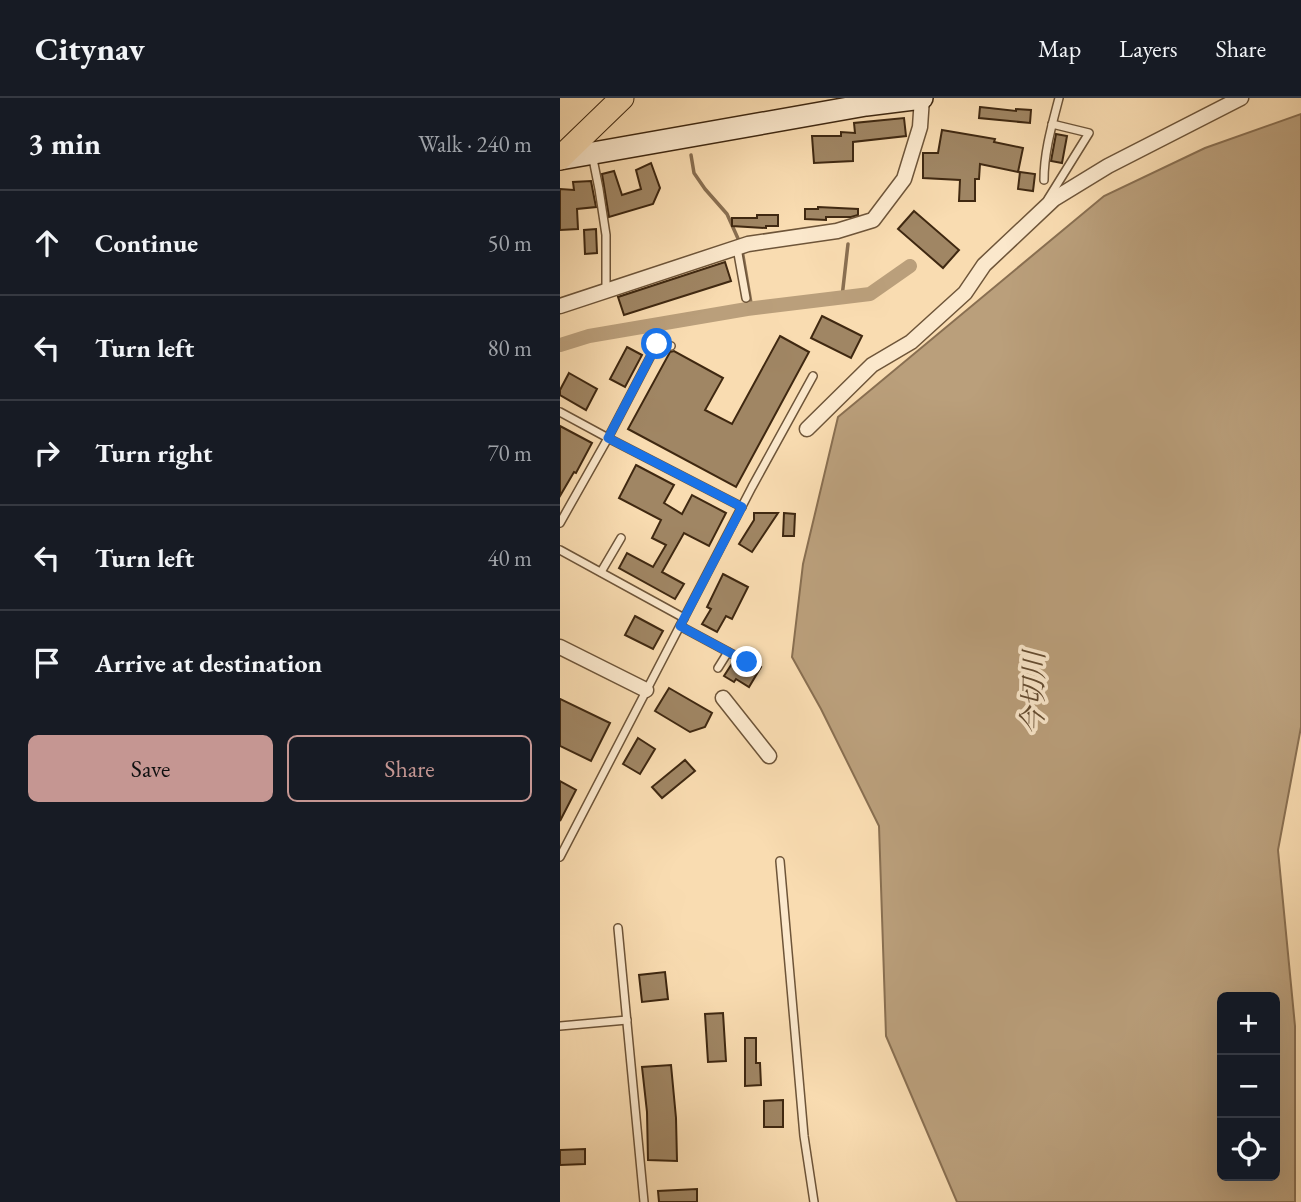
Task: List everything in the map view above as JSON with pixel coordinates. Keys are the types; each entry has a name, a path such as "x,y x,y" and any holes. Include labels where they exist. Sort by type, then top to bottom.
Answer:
{"main road":[{"path":"560,159 622,98"},
{"path":"560,159 866,105 922,98"}],"street":[{"path":"560,306 737,247 837,231 873,220 904,179 920,127 922,98"},
{"path":"807,429 872,365 911,342 965,293 984,265 1054,199 1108,166 1241,98"},
{"path":"560,646 646,690"},
{"path":"723,698 769,756"}],"lane":[{"path":"1044,180 1044,163 1059,98"},
{"path":"1038,214 1093,134 1052,124"},
{"path":"592,153 606,235 606,290"},
{"path":"737,247 746,298"},
{"path":"560,523 657,344 671,346"},
{"path":"560,857 813,376"},
{"path":"560,412 742,507"},
{"path":"601,572 621,538"},
{"path":"560,550 601,572 747,662"},
{"path":"718,668 728,652"},
{"path":"780,861 804,1136 814,1202"},
{"path":"618,928 644,1202"},
{"path":"560,1026 627,1020"}],"water":[{"name":"今切川","path":"1301,114 1301,727 1278,850 1295,1026 1295,1202 957,1202 886,1036 879,826 792,657 803,564 838,417 1104,196 1205,148"}],"building":[{"path":"980,107 1031,110 1030,123 979,118"},
{"path":"904,118 906,136 853,142 853,161 814,163 812,136 841,136 841,132 855,133 854,123"},
{"path":"942,130 995,139 994,142 1023,148 1018,172 980,164 979,179 975,179 975,201 959,201 960,180 923,178 923,153 938,153"},
{"path":"1056,134 1067,136 1062,163 1051,161"},
{"path":"651,163 660,188 653,204 609,217 602,174 614,171 622,195 641,189 636,170"},
{"path":"1020,172 1035,174 1033,191 1018,189"},
{"path":"591,181 596,207 577,209 578,229 560,230 560,189 574,190 573,182"},
{"path":"805,209 858,209 858,215 826,217 826,220 805,219"},
{"path":"914,211 959,250 943,268 898,229"},
{"path":"757,215 778,215 778,226 732,226 732,218 757,218"},
{"path":"596,229 597,253 585,254 584,230"},
{"path":"725,262 731,281 624,315 618,297"},
{"path":"822,316 862,336 851,358 811,338"},
{"path":"780,336 809,352 736,487 628,429 670,352 674,351 723,378 705,410 732,424"},
{"path":"627,347 642,355 625,387 610,379"},
{"path":"569,373 597,389 586,410 560,395"},
{"path":"560,426 592,443 560,496"},
{"path":"636,465 674,485 664,503 682,514 692,495 726,513 709,546 684,533 662,572 684,584 675,599 619,568 627,553 653,567 666,545 652,538 661,520 619,498"},
{"path":"754,513 778,513 752,552 739,544 754,520"},
{"path":"784,513 795,514 794,536 783,536"},
{"path":"723,574 748,587 732,619 726,616 717,632 702,624 711,609 707,607"},
{"path":"635,616 663,631 653,649 625,635"},
{"path":"753,661 761,667 749,687 724,676 733,662 746,669"},
{"path":"669,688 712,713 705,727 690,732 655,711"},
{"path":"560,699 610,723 591,761 560,746"},
{"path":"638,738 655,749 640,774 623,764"},
{"path":"685,760 695,771 662,798 652,787"},
{"path":"560,781 576,790 560,821"},
{"path":"665,972 668,999 642,1002 639,975"},
{"path":"723,1013 726,1061 708,1062 705,1014"},
{"path":"745,1038 756,1038 756,1063 760,1063 761,1085 745,1086"},
{"path":"671,1065 677,1161 648,1160 642,1067"},
{"path":"783,1100 783,1127 764,1127 764,1101"},
{"path":"585,1149 585,1164 560,1165 560,1150"},
{"path":"697,1189 697,1202 659,1202 658,1191"}],"waterway":[{"path":"691,155 694,173 727,214 740,243"},
{"path":"842,297 848,244"},
{"path":"742,250 752,309"},
{"path":"560,345 589,336 747,309 870,294 910,266"}],"route":[{"path":"657,344 608,438 742,507 680,626 747,662"}]}
